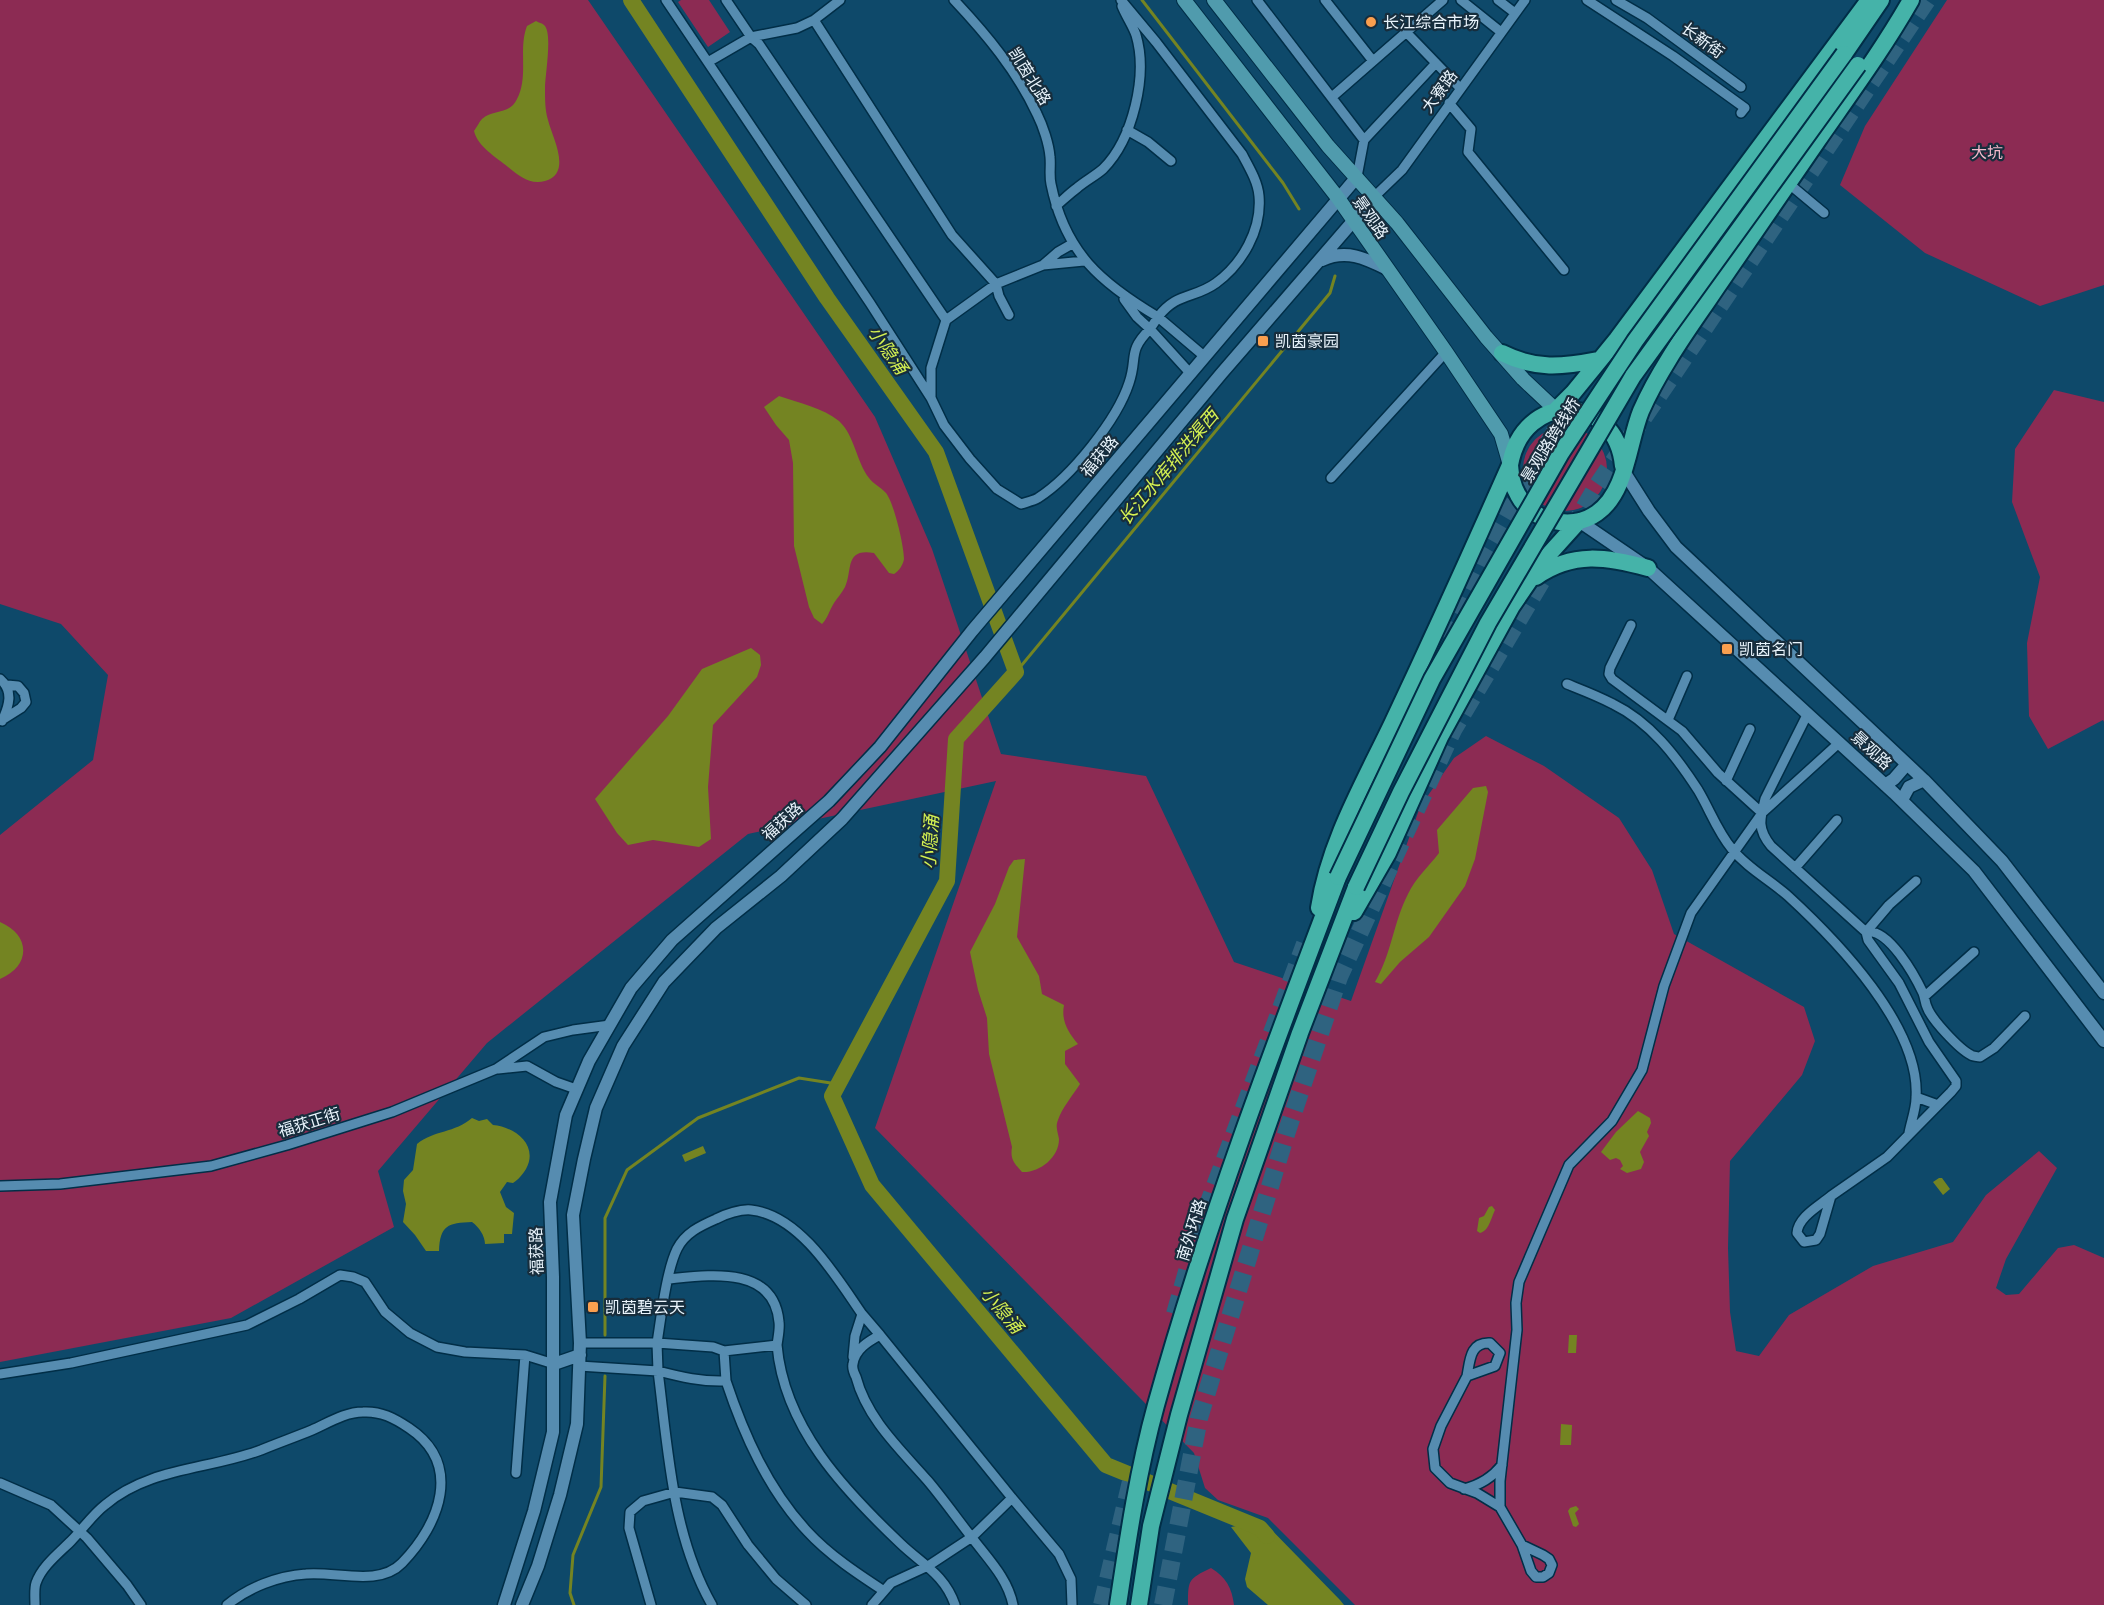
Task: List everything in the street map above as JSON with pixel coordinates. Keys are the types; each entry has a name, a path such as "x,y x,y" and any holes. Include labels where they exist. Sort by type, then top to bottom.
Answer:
{"highway":[{"path":"1557,410 1617,339 1869,0"},
{"name":"景观路跨线桥","path":"1338,878 1432,680 1561,453 1635,341 1881,0"},
{"path":"1138,1605 1151,1526 1179,1415 1235,1220 1300,1033 1332,949 1356,887 1396,802 1488,623 1633,376 1904,0"},
{"path":"1623,470 1621,453 1615,437 1604,424 1590,415 1574,410 1557,410 1537,418 1528,425 1518,436 1512,450 1510,465 1512,482 1519,497 1530,510 1545,519 1562,523 1579,521 1596,514 1610,503 1619,487 1641,411 1670,358 1891,36 1911,0"},
{"path":"1617,339 1607,359 1605,370 1616,383 1642,385 1652,378 1670,358"},
{"path":"1502,353 1520,362 1554,366 1598,360"},
{"path":"1314,939 1323,882 1342,831 1452,596 1510,465"},
{"path":"1332,949 1377,874 1440,737 1512,606 1542,562 1579,521"},
{"path":"1528,583 1548,569 1572,560 1614,559 1648,567"},
{"name":"南外环路","path":"1119,1605 1131,1518 1156,1406 1217,1206 1338,878"}],"main road":[{"name":"景观路","path":"1184,0 1338,198 1446,352 1500,434 1510,465"},
{"name":"景观路","path":"1214,0 1328,146 1397,223 1486,337 1522,379 1557,410"}],"street":[{"path":"666,0 931,398 944,425 997,489 1021,504 1036,500 1062,481 1091,446 1119,407 1130,381 1133,356 1140,339 1167,305 1179,297 1215,284 1244,253 1259,215 1259,195 1252,172 1242,154 1156,42 1120,0"},
{"path":"726,0 759,44 946,320"},
{"path":"708,62 752,37 797,28 814,20 840,0"},
{"name":"凯茵北路","path":"954,0 1013,71 1038,115 1050,155 1050,182 1056,206 1072,244 1084,261 1121,295"},
{"path":"1056,206 1103,169 1118,148 1134,110 1140,84 1140,55 1136,35 1120,0"},
{"path":"1257,0 1364,140"},
{"path":"1325,0 1373,61"},
{"path":"1332,98 1443,0"},
{"path":"1461,0 1501,32"},
{"path":"1498,0 1515,13"},
{"name":"大寮路","path":"1374,197 1402,170 1525,0"},
{"path":"1587,0 1745,108 1741,113"},
{"name":"长新街","path":"1617,0 1647,18 1741,87"},
{"path":"814,20 952,235 996,284 999,296 1009,315"},
{"path":"1406,32 1460,88"},
{"path":"1357,177 1364,140 1436,63"},
{"path":"1449,103 1471,129 1468,152 1564,270"},
{"path":"1127,130 1148,142 1170,161"},
{"name":"福获路","path":"504,1605 534,1511 553,1432 553,1277 550,1202 566,1115 589,1061 632,988 672,940 829,801 880,747 972,632 1357,177"},
{"path":"1788,183 1824,213"},
{"path":"525,1602 560,1495 577,1424 580,1355 573,1215 596,1108 623,1046 664,982 716,928 781,876 842,819 985,657 1221,374 1374,197"},
{"path":"1043,265 1072,244"},
{"path":"1318,262 1341,254 1363,257 1387,269"},
{"path":"931,398 931,368 946,320 996,284 1043,265 1084,261"},
{"path":"1121,295 1158,317 1204,356"},
{"path":"1121,295 1137,317 1190,373"},
{"path":"1331,478 1446,352"},
{"path":"1623,470 1649,511 1676,547 1924,780 2002,861 2104,993"},
{"name":"景观路","path":"1579,521 1648,567 1840,742 1974,871 2104,1041"},
{"path":"1631,625 1618,649 1609,674 1612,679 1682,731 1726,781 1762,813"},
{"path":"1668,720 1687,676"},
{"path":"1,721 10,701 3,682"},
{"path":"1,721 26,702 24,693 18,686 3,682"},
{"path":"1567,684 1614,704 1643,723 1669,749 1699,792 1713,822 1733,852 1787,895 1845,952 1882,1001 1908,1048 1915,1077 1916,1097 1909,1133"},
{"path":"1808,713 1765,799 1760,826 1764,838 1866,932 1868,940 1899,983 1929,1041 1956,1081 1956,1086 1887,1157 1831,1196 1807,1215 1797,1227 1797,1233 1804,1242 1816,1240 1820,1234 1831,1196"},
{"path":"1726,781 1750,729"},
{"path":"1500,1507 1500,1481 1519,1282 1569,1165 1612,1121 1642,1070 1664,986 1691,913 1762,813 1840,742"},
{"path":"1885,784 1901,773 1907,764"},
{"path":"1902,800 1909,787 1924,780"},
{"path":"1795,868 1837,820"},
{"path":"1866,932 1889,905 1916,881"},
{"path":"1866,932 1874,931 1887,940 1905,961 1925,996 1927,1008 1958,1044 1971,1055 1980,1057 1994,1048 2025,1016"},
{"path":"1925,996 1974,952"},
{"name":"福获正街","path":"0,1186 60,1184 211,1166 392,1112 496,1069 544,1037 610,1025"},
{"path":"496,1069 527,1066 555,1083 576,1089"},
{"path":"1916,1097 1938,1105"},
{"path":"712,1605 688,1552 675,1492 658,1371 657,1343 669,1279 677,1250 686,1236 703,1224 724,1215 751,1210 772,1216 786,1224 812,1246 862,1314 1059,1554 1071,1579 1072,1605"},
{"path":"0,1374 82,1361 247,1324 299,1299 340,1275 365,1282 386,1312 410,1333 437,1347 465,1352 525,1355 554,1364 580,1355 657,1343 713,1347 724,1351 777,1345"},
{"path":"669,1279 727,1276 753,1281 768,1292 777,1307 780,1323 777,1345 784,1386 797,1416 817,1450 855,1499 912,1555 928,1566 949,1589 955,1605"},
{"path":"862,1314 855,1336 852,1365 858,1386 869,1409 996,1567 1010,1592 1013,1605"},
{"path":"852,1365 856,1354 865,1343 880,1335"},
{"path":"724,1351 726,1381 750,1445 784,1502 808,1532 885,1591"},
{"path":"516,1473 525,1355"},
{"path":"580,1355 684,1378 710,1382 726,1381"},
{"path":"1467,1377 1441,1426 1433,1449 1435,1468 1450,1483 1477,1493 1500,1507 1522,1545"},
{"path":"35,1605 36,1583 49,1563 80,1532 92,1516 130,1487 160,1474 258,1451 360,1412 380,1412 419,1435 433,1453 440,1471 442,1491 426,1532 401,1565 387,1574 367,1576 306,1574 278,1579 241,1594 227,1605"},
{"path":"1463,1489 1485,1481 1502,1465"},
{"path":"0,1483 51,1505 80,1532 127,1585 141,1605"},
{"path":"651,1605 629,1528 630,1512 643,1501 675,1492 712,1497 722,1504 748,1545 776,1579 806,1605"},
{"path":"872,1605 891,1583 928,1566 972,1537 1012,1498"},
{"path":"496,1605 510,1589"}],"green space":[{"path":"0,0 588,0 875,417 932,549 1001,754 1146,776 1234,962 1351,1001 1420,807 1454,758 1486,736 1544,766 1619,818 1652,870 1674,934 1804,1007 1815,1041 1802,1075 1730,1161 1728,1248 1730,1312 1736,1351 1759,1356 1789,1315 1873,1266 1953,1242 1986,1195 2039,1151 2057,1168 2006,1259 1996,1288 2006,1295 2019,1294 2058,1248 2074,1245 2104,1258 2104,1605 1355,1605 1268,1518 1218,1500 1205,1488 1194,1453 875,1128 996,781 748,834 487,1043 378,1171 394,1227 231,1318 0,1362 0,835 93,760 108,675 61,624 0,604"},
{"path":"681,0 709,0 730,32 708,47 678,2"},
{"name":"大坑","path":"1947,0 2104,0 2104,285 2040,306 1925,253 1840,185 1865,126"},
{"path":"2054,390 2104,402 2104,722 2103,720 2048,749 2029,716 2027,643 2040,577 2012,502 2015,449"},
{"path":"1565,427 1581,430 1595,439 1604,453 1607,469 1604,485 1595,499 1581,508 1565,511 1549,508 1535,499 1526,485 1523,469 1526,453 1535,439 1549,430"},
{"path":"1211,1568 1227,1583 1234,1605 1188,1605 1188,1590 1191,1581"}],"shaded area":[{"path":"536,21 547,29 546,108 559,163 558,170 553,177 540,182 525,179 512,170 483,147 474,131 486,116 506,110 517,99 521,90 523,72 524,35 527,26"},
{"path":"779,396 826,413 844,427 865,471 889,498 902,545 904,559 902,566 894,574 889,573 874,553 864,552 854,557 845,587 822,624 814,618 809,607 794,546 793,463 789,440 764,407"},
{"path":"751,648 760,655 761,665 757,677 713,725 708,787 711,839 699,847 653,840 628,845 617,833 595,799 668,716 702,669"},
{"path":"1486,786 1488,792 1475,859 1465,886 1429,937 1400,962 1381,984 1375,982 1408,894 1439,853 1437,830 1473,788"},
{"path":"1025,859 1017,937 1039,976 1042,994 1064,1005 1066,1026 1078,1044 1065,1051 1065,1064 1080,1084 1058,1120 1059,1139 1056,1152 1041,1167 1022,1172 1012,1158 1012,1147 989,1054 987,1018 970,952 995,904 1009,867 1014,860"},
{"path":"0,922 17,935 22,942 23,950 22,959 17,966 0,979"},
{"path":"1638,1111 1650,1118 1651,1123 1647,1132 1649,1136 1640,1152 1644,1162 1641,1169 1627,1173 1620,1169 1623,1166 1620,1160 1616,1158 1610,1160 1601,1152 1616,1132"},
{"path":"472,1118 479,1121 487,1119 493,1125 509,1129 517,1133 527,1145 529,1160 526,1169 513,1183 507,1182 500,1192 506,1207 514,1213 512,1234 504,1234 504,1243 485,1244 481,1232 472,1222 457,1223 447,1227 444,1231 439,1251 426,1251 403,1222 406,1204 403,1191 404,1180 413,1170 417,1144"},
{"path":"703,1146 706,1153 685,1162 682,1155"},
{"path":"1942,1178 1950,1189 1943,1195 1933,1182"},
{"path":"1492,1206 1495,1210 1489,1224 1486,1230 1480,1233 1477,1231 1479,1218 1484,1216"},
{"path":"1569,1335 1577,1335 1576,1353 1568,1353"},
{"path":"1561,1424 1572,1425 1571,1445 1560,1445"},
{"path":"1576,1506 1579,1509 1575,1513 1579,1524 1576,1527 1573,1526 1568,1511"},
{"path":"1263,1521 1344,1605 1268,1605 1247,1587 1245,1579 1251,1553 1231,1527"}],"waterway":[{"name":"小隐涌","path":"631,0 827,298 936,452 1016,672 956,739 947,881 832,1096 872,1185 1106,1465 1260,1528 1267,1536"},
{"name":"长江水库排洪渠西","path":"1142,0 1283,183 1299,209"},
{"name":"长江水库排洪渠西","path":"1016,672 1330,293 1335,276"},
{"path":"605,1335 605,1218 627,1170 698,1118 799,1078 837,1084"},
{"path":"574,1605 570,1593 573,1555 601,1487 605,1376"}],"tunnel":[{"path":"1571,531 1597,486 1927,0"},
{"path":"1420,686 1483,558 1574,398"},
{"path":"1163,1605 1199,1418 1287,1131 1339,977 1453,730 1551,565"},
{"path":"1347,841 1407,714"},
{"path":"1175,1314 1199,1229 1305,944"},
{"path":"1102,1605 1132,1477"}],"place":[{"name":"长江综合市场","path":"1371,22"},
{"name":"凯茵豪园","path":"1263,341"},
{"name":"凯茵名门","path":"1727,649"},
{"name":"凯茵碧云天","path":"593,1307"}]}
